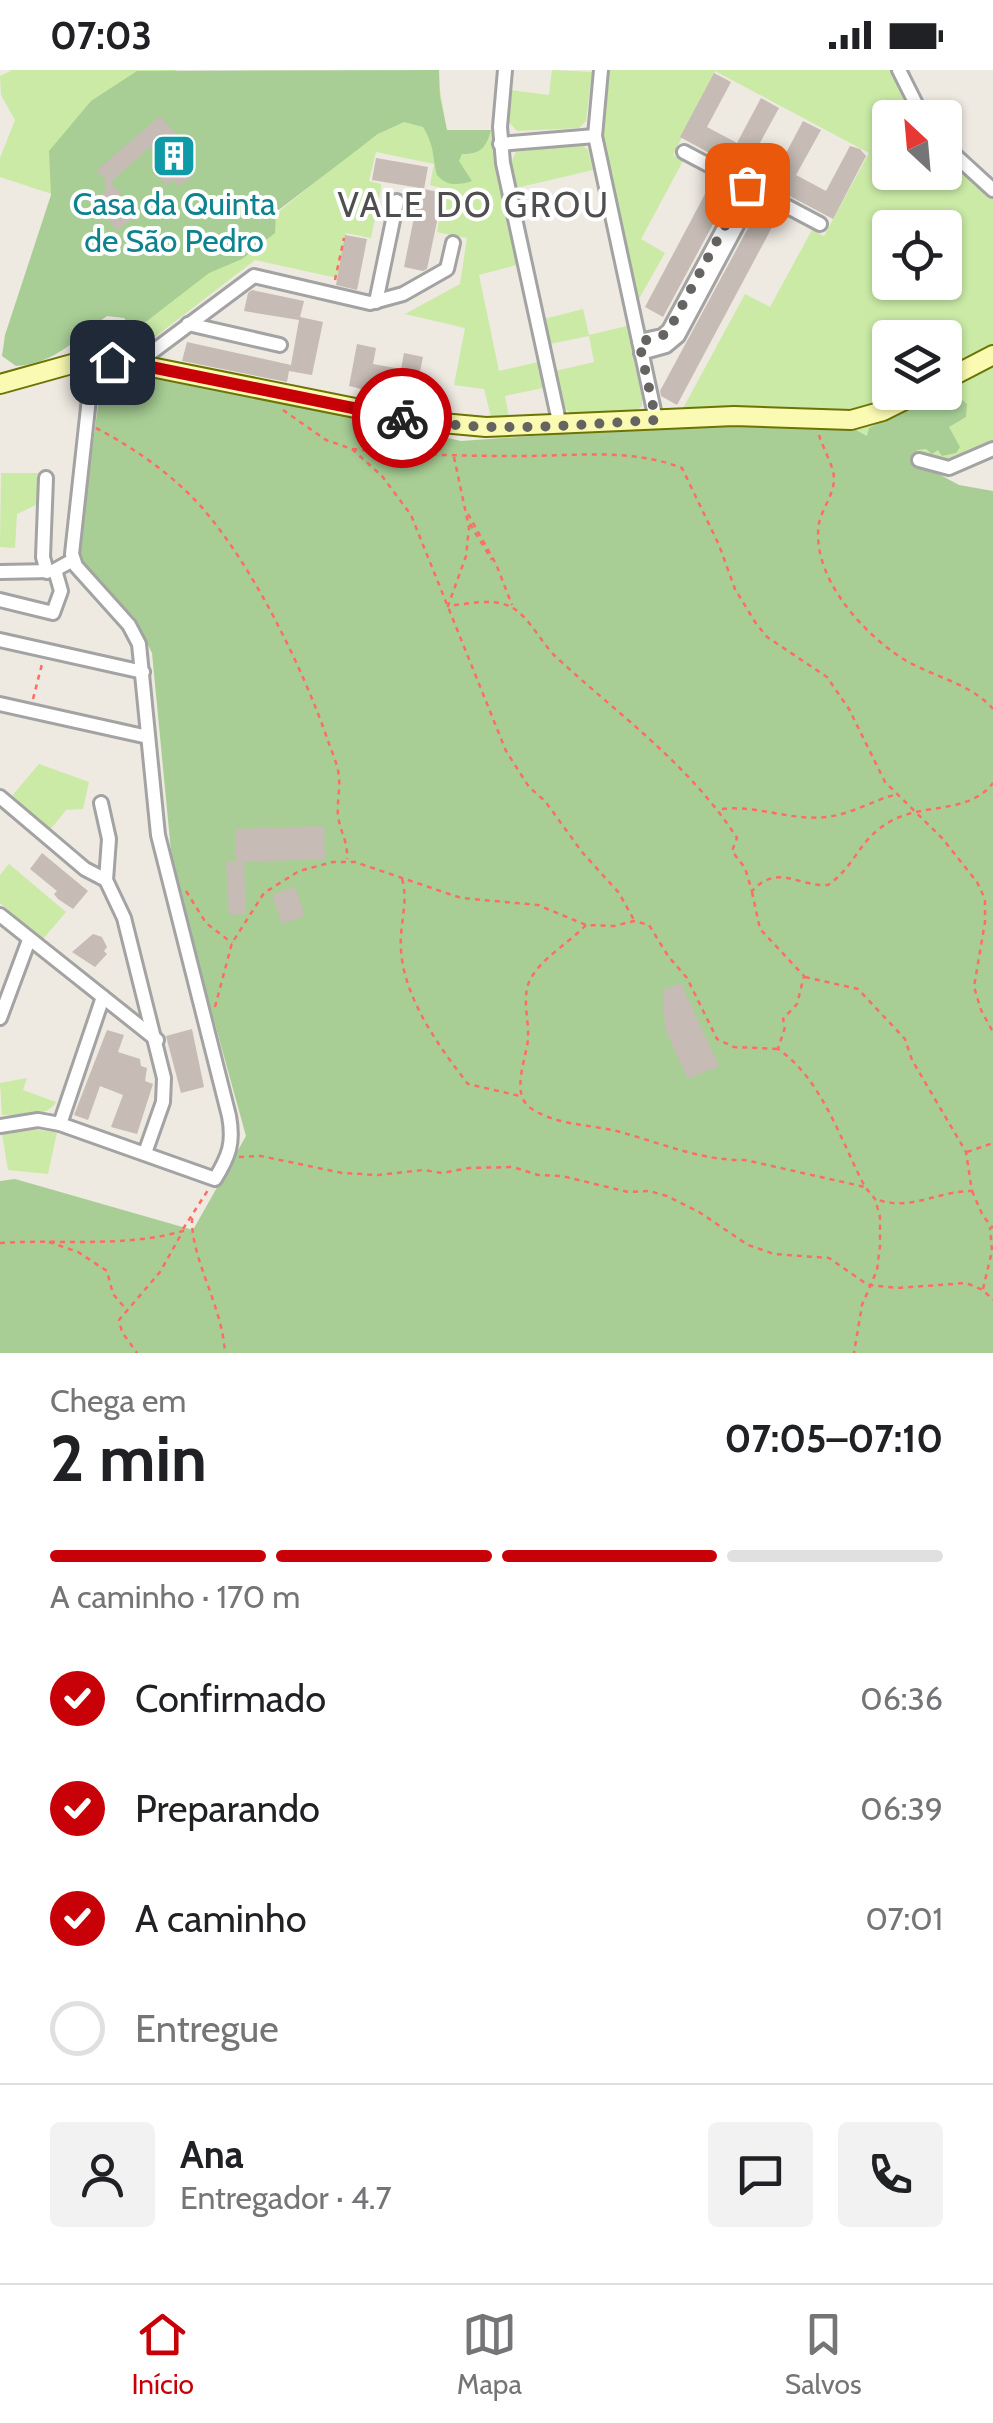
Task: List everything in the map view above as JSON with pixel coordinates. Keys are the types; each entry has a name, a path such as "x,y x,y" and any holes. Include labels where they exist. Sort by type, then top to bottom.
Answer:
{"main road":[{"path":"962,372 993,356"},
{"path":"0,384 63,365 136,364 443,425 560,426 734,416 851,420 881,410"}],"street":[{"path":"505,70 500,144 560,426"},
{"path":"600,70 594,136 656,420"},
{"path":"898,70 914,100"},
{"path":"500,144 594,136"},
{"path":"684,152 820,224"},
{"path":"962,162 993,190"},
{"path":"640,347 666,346 678,336 752,187"},
{"path":"376,302 397,200"},
{"path":"136,364 254,276 376,302 402,294 447,270 453,243"},
{"path":"188,324 280,346"},
{"path":"0,1126 38,1120 60,1124 215,1179 228,1158 232,1131 166,874 153,800 143,672 135,634 73,560 93,362"},
{"path":"919,460 948,468 993,449"},
{"path":"0,600 53,613 61,592 43,557 46,478"},
{"path":"0,572 51,571 73,560"},
{"path":"0,640 143,672"},
{"path":"0,704 148,737"},
{"path":"0,798 87,870 106,880"},
{"path":"101,803 108,837 106,880 124,918 157,1040 164,1097 144,1153"},
{"path":"0,915 157,1040"},
{"path":"0,1018 29,940"},
{"path":"60,1124 104,997"}],"path":[{"path":"332,294 344,238"},
{"path":"275,404 326,440 352,448 454,455 598,454 656,458 682,468 719,545 735,590 755,622 767,637 813,666 839,691 866,748 896,795 942,838 986,899 986,922 974,987 993,1032"},
{"path":"818,419 822,446 834,476 819,522 819,548 841,598 862,625 894,653 984,698 993,709"},
{"path":"86,423 148,461 189,494 225,536 316,704 339,775 340,827 348,840 346,861"},
{"path":"352,448 382,476 412,515 506,751 529,787 546,802 582,852 619,893 634,921"},
{"path":"448,606 466,556 469,528 454,455"},
{"path":"466,510 496,564 512,607 554,656 676,761 719,810 737,838 732,851 745,868 760,930 804,976 858,988 905,1039 912,1060 966,1152 972,1191 992,1228 992,1251 982,1290"},
{"path":"467,518 504,580 512,607"},
{"path":"448,606 492,602 512,607"},
{"path":"752,891 762,880 775,877 828,886 874,830 913,812 930,812 980,797 993,783"},
{"path":"719,810 770,811 794,818 829,817 896,795"},
{"path":"203,1018 220,997 232,944 264,893 282,880 318,865 346,861 460,898 538,905 586,925 614,926 634,921 649,925 687,978 717,1040 734,1047 778,1049 796,1061 875,1199 880,1217 877,1270 862,1305 854,1353"},
{"path":"401,878 406,890 400,950 410,988 428,1024 468,1084 522,1096"},
{"path":"184,884 206,923 232,944"},
{"path":"986,922 993,918"},
{"path":"586,925 542,964 527,985 528,1042 520,1073 522,1096 533,1110 556,1120 608,1129 666,1148 745,1160 865,1187"},
{"path":"778,1049 785,1027 783,1019 796,1004 804,976"},
{"path":"966,1152 993,1142"},
{"path":"228,1158 261,1156 378,1175 513,1167 628,1192 649,1190 698,1212 748,1245 774,1254 829,1258 868,1285 897,1288 966,1283 993,1300"},
{"path":"137,1353 122,1332 119,1320 160,1272 215,1179"},
{"path":"875,1199 893,1206 972,1191"},
{"path":"192,1218 192,1235 222,1322 225,1353"},
{"path":"0,1243 130,1242 182,1231"},
{"path":"48,1241 78,1252 107,1272 113,1294 126,1309"}],"green space":[{"path":"12,70 177,70 50,170 52,194 0,177 0,158 15,120 1,95 0,76"},
{"path":"439,70 447,130 491,130 482,149 462,154 459,161 472,181 453,184 441,179 423,127 404,122 378,134 276,212 275,233 242,259 209,273 134,331 124,318 107,316 43,360 16,366 2,356 5,335 51,195 49,151 91,101 137,71"},
{"path":"552,70 592,72 586,121 579,128 517,131 508,121 510,90 549,95"},
{"path":"607,70 895,70 910,100 872,100 872,190 962,190 962,168 993,196 993,347 962,363 962,320 872,320 872,406 860,411 681,412 745,294 770,307 812,230 824,236 869,153 715,71 673,155 683,161 641,239 665,253 636,304 602,142"},
{"path":"440,90 447,131 491,130 517,265 479,275 499,371 538,362 543,388 505,396 509,417 491,417 484,389 454,385 465,328 405,314 460,284 467,238 437,232 445,189 430,185 434,164 376,152 369,181 381,184 381,189 371,238 346,233 337,278 255,260 142,347 108,351 341,161"},
{"path":"581,144 588,150 593,170 516,188 511,163 516,152"},
{"path":"583,309 589,335 627,326 642,398 642,406 636,411 574,415 564,408 555,371 594,362 589,336 550,344 544,319"},
{"path":"993,363 993,442 972,453 948,460 916,456 911,459 856,430 904,410 962,410 962,379"},
{"path":"103,369 146,370 461,441 726,422 856,430 867,436 869,428 904,410 962,410 962,400 967,404 966,417 949,427 960,447 956,453 942,456 938,450 932,454 926,449 917,450 911,459 959,485 993,491 993,1353 0,1353 0,1181 15,1179 193,1230 246,1136 173,872 152,653 134,617 85,567 78,553"},
{"path":"1,473 41,473 40,503 17,514 15,548 0,547"},
{"path":"39,764 89,782 83,809 66,810 50,830 11,797"},
{"path":"9,864 66,912 43,939 0,903 0,875"},
{"path":"27,1078 23,1090 56,1102 40,1113 2,1115 0,1083"},
{"path":"57,1132 48,1174 8,1170 2,1134"}],"building":[{"path":"714,73 731,82 707,127 737,143 761,98 779,108 744,172 680,137"},
{"path":"160,116 180,138 195,165 191,169 194,175 179,186 173,180 166,186 159,176 168,167 150,147 111,182 125,201 132,195 138,204 131,209 136,217 117,230 105,216 109,213 98,198 105,192 105,178 96,171"},
{"path":"803,121 821,130 796,175 826,191 850,146 866,156 833,219 769,185"},
{"path":"376,158 428,167 424,189 443,193 427,269 423,271 404,267 420,188 372,180"},
{"path":"712,181 731,191 663,317 645,307"},
{"path":"760,206 778,216 677,405 661,396 660,391"},
{"path":"345,235 367,239 357,290 336,285"},
{"path":"252,290 304,301 300,317 323,322 312,375 289,371 287,382 182,361 187,342 291,365 299,320 244,311"},
{"path":"357,344 376,348 373,364 401,369 404,353 423,357 414,399 349,386"},
{"path":"324,826 325,859 244,862 246,914 229,915 226,861 236,861 235,829"},
{"path":"42,853 88,891 73,909 30,869"},
{"path":"295,887 305,916 282,924 272,895"},
{"path":"93,934 102,937 107,947 107,954 95,967 72,952"},
{"path":"681,983 719,1066 688,1079 665,1029 663,990"},
{"path":"192,1029 204,1087 181,1093 166,1036"},
{"path":"107,1030 124,1035 118,1052 140,1059 141,1066 147,1068 145,1081 153,1084 137,1134 111,1127 123,1095 100,1086 88,1120 74,1115"}],"way so far":[{"path":"402,418 486,428 656,420 639,342 669,330 747,185"}],"place":[{"name":"Casa da Quinta de São Pedro","path":"174,156"}],"district":[{"name":"VALE DO GROU","path":"474,205"}],"route":[{"path":"112,362 402,418"}]}
